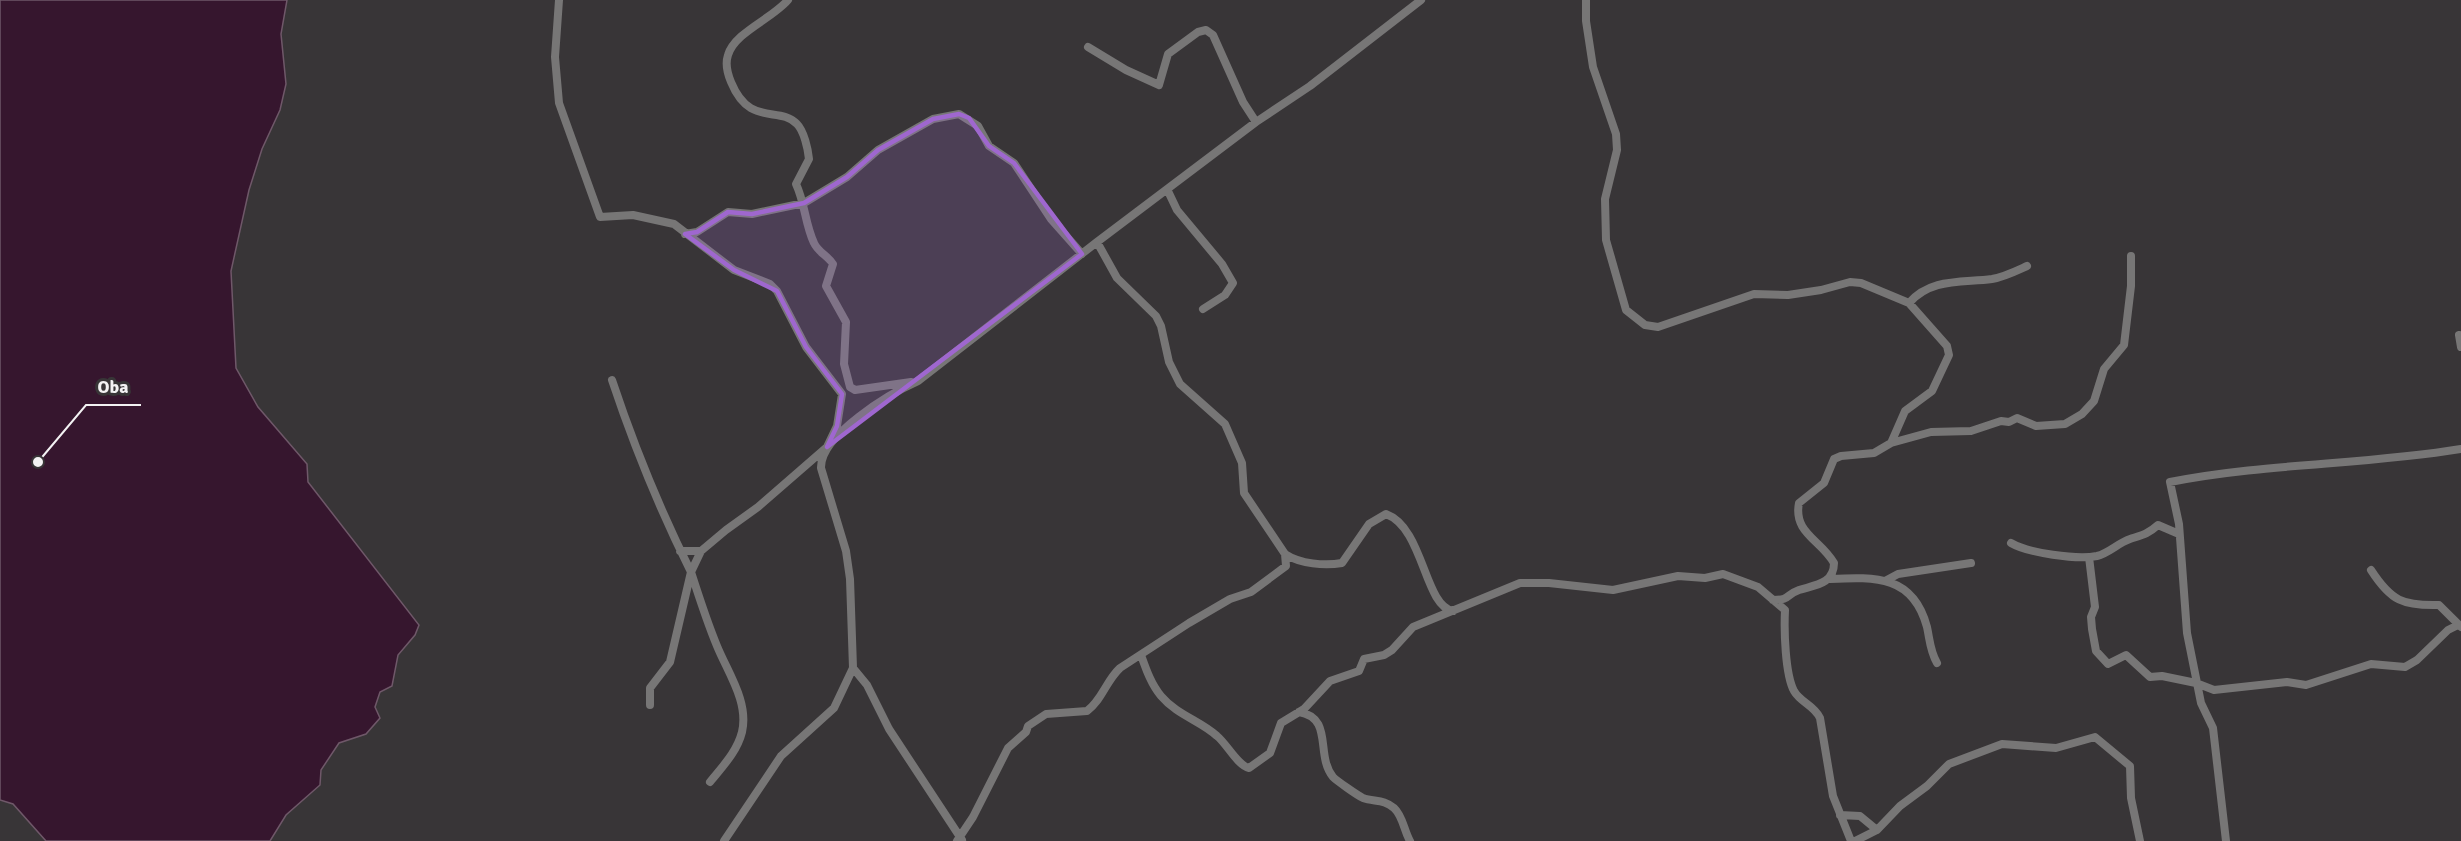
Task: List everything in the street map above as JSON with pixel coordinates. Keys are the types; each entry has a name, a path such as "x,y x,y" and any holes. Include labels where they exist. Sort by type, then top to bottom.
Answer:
{"street":[{"path":"559,0 555,57 559,103 597,213 600,217 633,215 674,224 734,270 770,284 777,291 806,347 842,394 837,426 821,460 821,468 846,551 850,579 853,668 834,708 781,756 724,841"},
{"path":"788,0 778,12 746,32 728,55 727,74 737,96 749,108 766,115 789,119 800,129 809,159 796,184 804,203 814,243 832,264 826,286 846,322 844,364 850,387 855,390 918,381"},
{"path":"650,705 650,688 670,662 691,572 701,551 758,507 854,422 903,388 918,381 1097,242 1256,122 1310,86 1421,0"},
{"path":"1586,0 1586,21 1593,67 1616,134 1617,150 1605,199 1606,240 1619,280 1622,300 1631,314 1646,325 1658,327 1754,294 1788,295 1850,282 1861,283 1909,303 1945,342 1949,354 1932,391 1905,411 1891,443"},
{"path":"1088,47 1126,70 1159,85 1168,54 1198,32 1206,30 1213,35 1243,102 1256,122"},
{"path":"685,234 697,232 728,212 752,214 804,203 847,177 878,150 933,119 958,114 978,126 989,146 1014,163 1051,219 1082,254"},
{"path":"1167,189 1177,210 1222,264 1233,283 1225,296 1203,309"},
{"path":"1097,242 1117,278 1156,316 1161,326 1169,362 1180,384 1225,424 1242,463 1244,493 1286,554 1293,559 1315,563 1342,563 1369,524 1386,514 1399,523 1420,554 1436,598 1443,607 1454,611"},
{"path":"1830,579 1834,571 1834,563 1802,528 1797,513 1799,502 1824,483 1834,459 1841,456 1874,453 1912,435 1971,431 2017,418 2036,426 2065,424 2082,414 2094,401 2108,361 2124,345 2131,286 2131,256"},
{"path":"1909,303 1919,292 1929,286 1993,279 2027,266"},
{"path":"2459,335 2461,347"},
{"path":"612,380 632,440 691,572 717,646 741,702 743,717 741,734 730,757 710,782"},
{"path":"1899,427 1912,435"},
{"path":"2226,841 2213,728 2201,703 2187,633 2184,564 2170,482 2210,474 2355,460 2385,460 2461,448"},
{"path":"2011,543 2023,550 2088,557 2108,552 2127,540 2143,537 2158,525 2179,534"},
{"path":"681,551 701,551"},
{"path":"853,668 867,685 889,729 960,839 1008,748 1026,732 1028,726 1046,714 1087,711 1098,699 1110,677 1197,618 1230,599 1251,592 1270,579 1286,566 1286,554"},
{"path":"2088,557 2095,607 2091,617 2096,651 2108,664 2126,655 2150,677 2162,676 2219,690 2236,686 2259,687 2279,683 2306,685 2371,664 2405,667 2418,660 2448,630 2460,626 2439,605 2427,607 2398,601 2385,591 2371,570"},
{"path":"1883,581 1898,574 1971,563"},
{"path":"1141,655 1150,679 1162,698 1190,721 1218,736 1245,767 1259,763 1270,753 1281,723 1299,712 1330,681 1359,671 1364,659 1384,655 1392,650 1413,627 1520,583 1549,583 1613,590 1678,576 1705,578 1724,574 1753,584 1785,610 1784,627 1794,690 1801,699 1816,709 1820,718 1833,796 1853,841 1877,830 1899,806 1927,786 1949,764 2002,744 2056,748 2095,737 2130,766 2131,798 2140,841"},
{"path":"1773,600 1787,600 1798,591 1830,579 1893,582 1910,592 1918,603 1927,628 1930,652 1937,663"},
{"path":"1299,712 1311,715 1321,727 1326,760 1334,778 1365,799 1375,799 1395,808 1404,837 1410,841"},
{"path":"1840,814 1860,816 1877,830"}],"highlighted area":[{"path":"959,114 969,118 989,146 1014,163 1082,254 827,447 837,426 842,394 806,347 777,291 734,270 685,234 697,232 728,212 752,214 804,203 847,177 878,150 933,119"}],"shaded area":[{"path":"0,0 287,0 281,34 286,84 280,110 262,149 249,190 231,271 236,368 258,407 307,464 308,482 419,625 415,635 398,655 392,686 380,692 375,707 380,718 366,734 339,743 321,770 320,785 286,815 270,841 46,841 13,804 0,800"}],"place":[{"name":"Oba","path":"38,462"}]}
